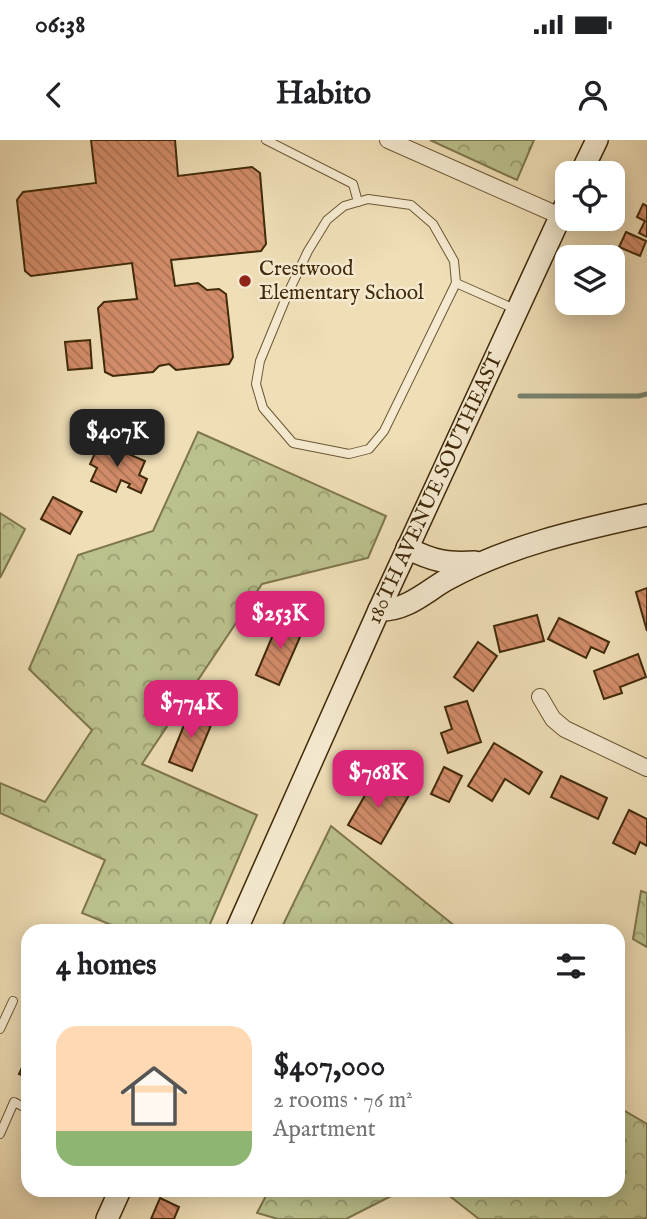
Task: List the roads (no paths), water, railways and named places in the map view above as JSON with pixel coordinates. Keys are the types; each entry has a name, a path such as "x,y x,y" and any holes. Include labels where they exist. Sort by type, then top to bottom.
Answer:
{"street":[{"path":"388,140 555,205"},
{"path":"587,161 597,140"},
{"name":"180TH AVENUE SOUTHEAST","path":"239,924 407,548 555,228"},
{"path":"379,610 405,606 483,562 562,535 647,515"},
{"path":"407,548 432,560 451,564 483,562"},
{"path":"540,697 553,719 565,729 647,768"},
{"path":"107,1219 117,1197"}],"lane":[{"path":"266,140 353,184 358,202"},
{"path":"379,200 411,205 433,224 447,246 454,261 456,283 384,431 369,449 349,454 293,443 263,408 256,384 260,361 294,281 327,219 344,206 379,200"},
{"path":"456,283 517,310"},
{"path":"0,1029 13,1001"},
{"path":"0,1134 14,1102 21,1106"}],"waterway":[{"path":"520,396 647,394"}],"place":[{"name":"Crestwood Elementary School","path":"245,281"}]}
